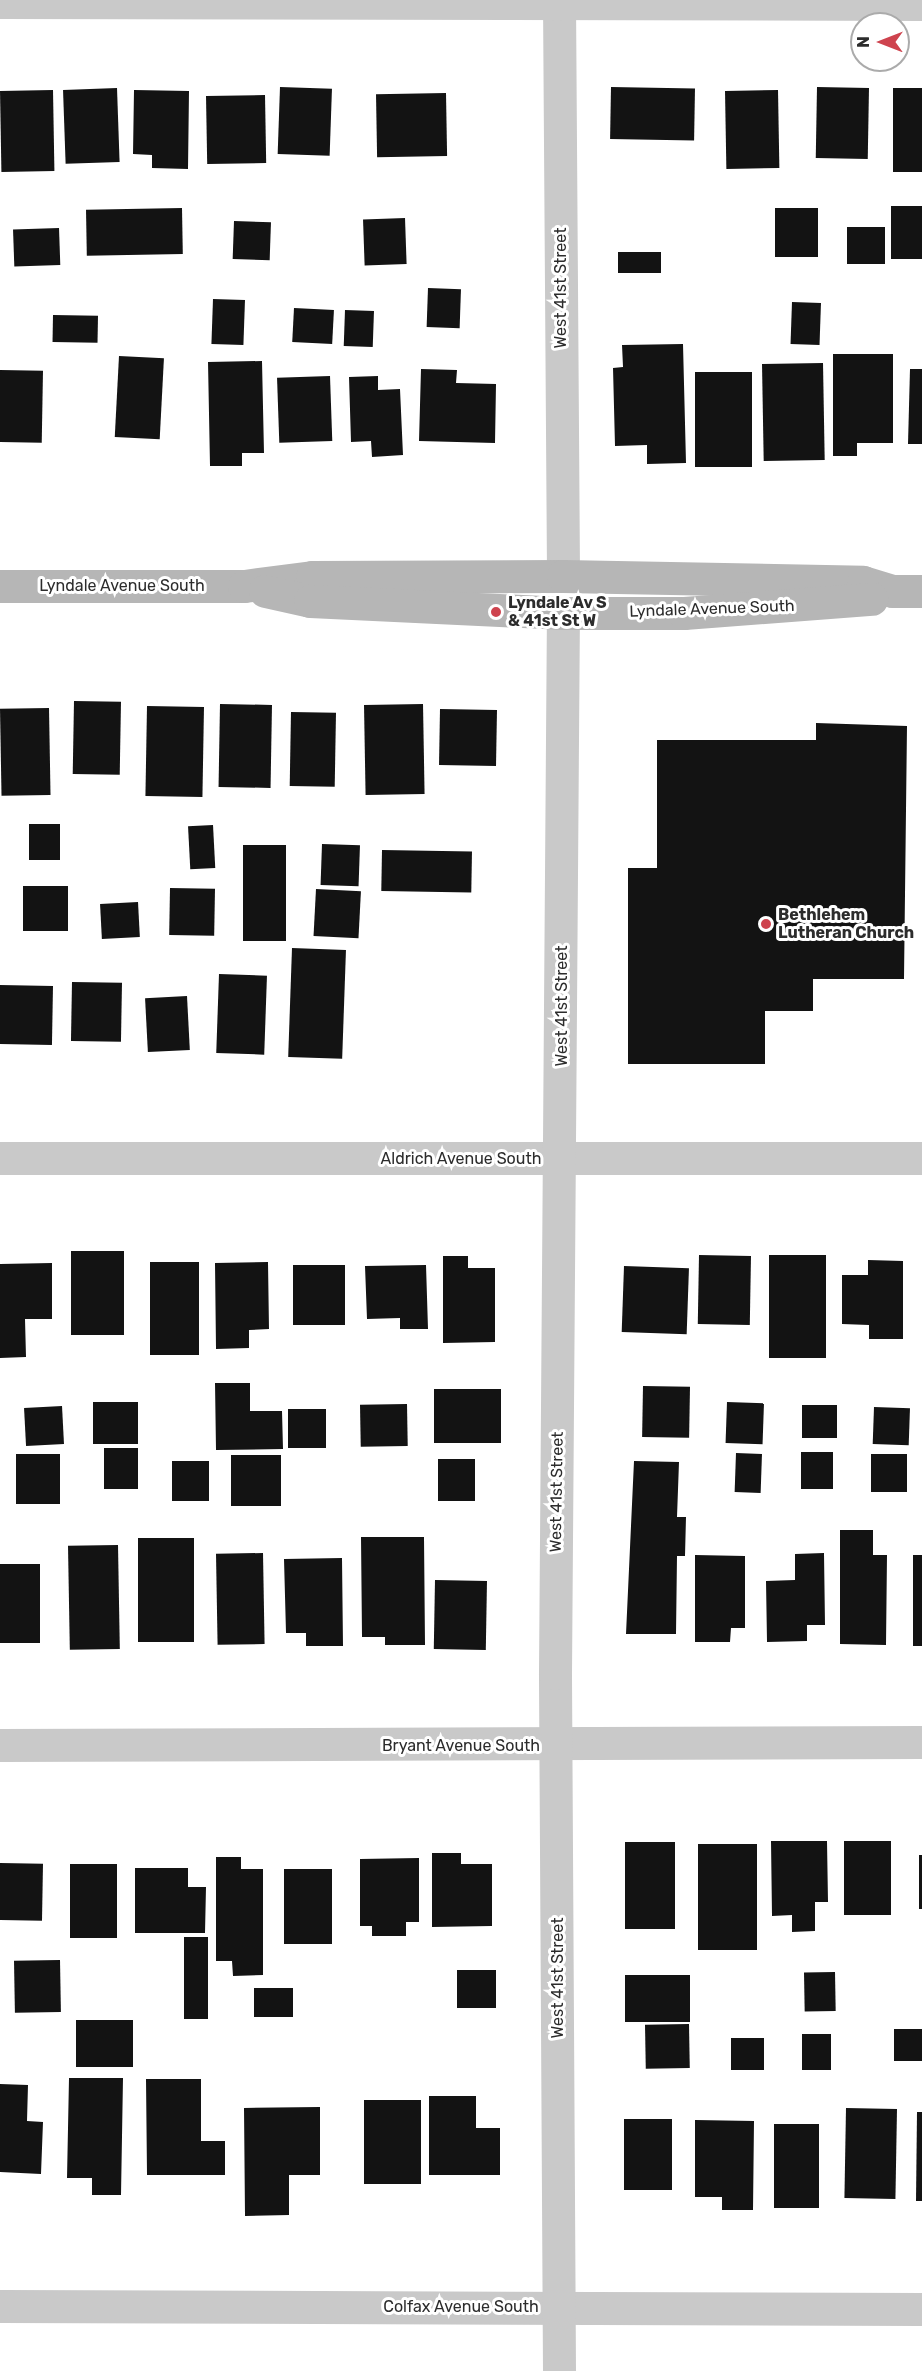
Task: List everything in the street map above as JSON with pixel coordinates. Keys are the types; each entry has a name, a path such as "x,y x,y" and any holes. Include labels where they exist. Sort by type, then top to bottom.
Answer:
{"main road":[{"name":"Lyndale Avenue South","path":"0,586 244,586 312,577 563,576 863,582 907,591"},
{"name":"Lyndale Avenue South","path":"244,586 310,601 563,613 684,613 860,602 907,591"}],"street":[{"path":"0,2 560,1 922,4"},
{"name":"West 41st Street","path":"560,1 563,576"},
{"name":"West 41st Street","path":"559,2371 556,1746 563,613"},
{"name":"Aldrich Avenue South","path":"0,1158 922,1158"},
{"name":"Bryant Avenue South","path":"0,1745 556,1746 658,1740 922,1742"},
{"name":"Colfax Avenue South","path":"0,2306 922,2309"}],"building":[{"path":"280,87 332,89 330,156 278,154"},
{"path":"611,87 695,88 694,140 610,139"},
{"path":"817,87 869,88 868,159 816,158"},
{"path":"117,88 120,162 66,164 63,90"},
{"path":"893,88 922,88 922,172 893,172"},
{"path":"53,90 54,171 1,172 0,91"},
{"path":"134,90 189,91 188,169 152,168 152,155 133,154"},
{"path":"778,90 779,168 726,169 725,91"},
{"path":"446,93 447,156 377,157 376,94"},
{"path":"265,95 266,163 207,164 206,96"},
{"path":"891,206 922,206 922,259 891,259"},
{"path":"182,208 183,254 87,256 86,210"},
{"path":"775,208 818,208 818,257 775,257"},
{"path":"405,218 407,264 365,265 363,219"},
{"path":"234,221 271,222 270,260 233,259"},
{"path":"847,227 885,227 885,264 847,264"},
{"path":"59,228 60,265 14,267 13,230"},
{"path":"618,252 661,252 661,273 618,273"},
{"path":"428,288 461,289 460,328 427,327"},
{"path":"213,299 245,300 243,345 211,344"},
{"path":"792,302 821,303 820,345 791,344"},
{"path":"294,308 334,310 332,344 292,342"},
{"path":"345,310 374,311 373,347 344,346"},
{"path":"53,315 98,316 98,343 53,342"},
{"path":"683,344 686,463 647,464 647,445 615,446 613,368 623,367 622,345"},
{"path":"833,354 893,354 893,443 857,443 857,456 833,456"},
{"path":"119,356 164,358 160,439 115,437"},
{"path":"262,361 264,453 242,453 242,466 210,466 208,362"},
{"path":"823,363 825,460 764,461 762,364"},
{"path":"421,369 457,370 456,383 496,384 495,443 419,441"},
{"path":"910,369 922,369 922,444 908,444"},
{"path":"0,370 43,371 42,443 0,442"},
{"path":"695,372 752,372 752,467 695,467"},
{"path":"330,376 332,441 279,443 277,378"},
{"path":"378,376 378,390 400,389 403,455 372,457 371,441 351,442 349,377"},
{"path":"74,701 121,702 120,775 73,774"},
{"path":"220,704 272,705 271,788 219,787"},
{"path":"423,704 425,794 366,795 364,705"},
{"path":"147,706 204,707 202,797 145,796"},
{"path":"49,708 51,795 2,796 0,709"},
{"path":"440,709 497,710 496,766 439,765"},
{"path":"291,712 336,713 335,787 290,786"},
{"name":"Bethlehem Lutheran Church","path":"816,723 907,726 904,979 813,979 813,1011 765,1011 765,1064 628,1064 628,868 657,868 657,740 816,740"},
{"path":"29,824 60,824 60,860 29,860"},
{"path":"213,825 215,868 190,869 188,826"},
{"path":"322,844 360,845 359,886 321,885"},
{"path":"243,845 286,845 286,941 243,941"},
{"path":"382,850 472,852 471,893 381,891"},
{"path":"23,886 68,886 68,931 23,931"},
{"path":"170,888 215,889 214,936 169,935"},
{"path":"316,889 361,891 358,938 314,936"},
{"path":"138,902 140,937 102,939 100,904"},
{"path":"292,948 346,950 342,1059 288,1057"},
{"path":"219,974 267,976 264,1055 216,1053"},
{"path":"72,982 122,983 121,1042 71,1041"},
{"path":"0,985 53,986 52,1045 0,1044"},
{"path":"187,996 190,1050 148,1052 145,998"},
{"path":"71,1251 124,1251 124,1335 71,1335"},
{"path":"699,1255 751,1256 750,1325 698,1324"},
{"path":"769,1255 826,1255 826,1358 769,1358"},
{"path":"443,1256 468,1256 468,1268 495,1268 495,1342 443,1343"},
{"path":"868,1260 903,1261 903,1339 869,1339 869,1325 842,1324 842,1275 868,1275"},
{"path":"150,1262 199,1262 199,1355 150,1355"},
{"path":"268,1262 269,1329 249,1330 249,1348 216,1349 215,1263"},
{"path":"52,1263 52,1319 25,1319 26,1357 0,1358 0,1264"},
{"path":"293,1265 345,1265 345,1325 293,1325"},
{"path":"426,1265 428,1329 400,1329 400,1318 367,1319 365,1266"},
{"path":"624,1266 689,1268 687,1334 622,1332"},
{"path":"215,1383 250,1383 250,1411 282,1411 283,1449 216,1450"},
{"path":"643,1386 690,1387 689,1438 642,1437"},
{"path":"434,1389 501,1389 501,1443 434,1443"},
{"path":"93,1402 138,1402 138,1444 93,1444"},
{"path":"727,1402 764,1403 763,1444 726,1443"},
{"path":"407,1404 408,1446 361,1447 360,1405"},
{"path":"802,1405 837,1405 837,1438 802,1438"},
{"path":"62,1406 64,1444 26,1446 24,1408"},
{"path":"874,1407 910,1408 909,1445 873,1444"},
{"path":"288,1409 326,1409 326,1448 288,1448"},
{"path":"104,1448 138,1448 138,1489 104,1489"},
{"path":"801,1452 833,1452 833,1489 801,1489"},
{"path":"736,1453 762,1454 761,1493 735,1492"},
{"path":"16,1454 60,1454 60,1504 16,1504"},
{"path":"871,1454 907,1454 907,1492 871,1492"},
{"path":"231,1455 281,1455 281,1506 231,1506"},
{"path":"438,1459 475,1459 475,1501 438,1501"},
{"path":"172,1461 209,1461 209,1501 172,1501"},
{"path":"634,1461 679,1462 677,1517 686,1517 685,1556 677,1556 676,1634 626,1634"},
{"path":"840,1530 873,1530 873,1555 887,1555 886,1645 840,1644"},
{"path":"361,1537 424,1537 425,1645 385,1645 385,1637 362,1637"},
{"path":"138,1538 194,1538 194,1642 138,1642"},
{"path":"118,1545 120,1649 70,1650 68,1546"},
{"path":"263,1553 265,1644 218,1645 216,1554"},
{"path":"824,1553 825,1625 807,1625 807,1641 767,1642 766,1581 795,1580 795,1554"},
{"path":"695,1555 745,1556 745,1628 731,1628 730,1642 695,1642"},
{"path":"913,1555 922,1555 922,1646 913,1646"},
{"path":"342,1558 343,1646 306,1646 306,1633 286,1633 284,1559"},
{"path":"0,1564 40,1564 40,1643 0,1643"},
{"path":"435,1580 487,1581 486,1650 434,1649"},
{"path":"771,1841 827,1841 828,1902 815,1902 815,1931 792,1932 792,1915 772,1916"},
{"path":"844,1841 891,1841 891,1915 844,1915"},
{"path":"625,1842 675,1842 675,1929 625,1929"},
{"path":"698,1844 757,1844 757,1950 698,1950"},
{"path":"432,1853 461,1853 461,1864 492,1864 492,1926 432,1927"},
{"path":"919,1855 922,1855 922,1909 919,1909"},
{"path":"216,1857 241,1857 241,1869 263,1869 263,1975 233,1976 232,1961 216,1961"},
{"path":"419,1858 419,1922 406,1922 406,1936 372,1936 372,1926 360,1926 360,1859"},
{"path":"0,1863 43,1864 42,1921 0,1920"},
{"path":"70,1864 117,1864 117,1938 70,1938"},
{"path":"135,1868 188,1868 188,1887 206,1887 205,1933 135,1933"},
{"path":"284,1869 332,1869 332,1944 284,1944"},
{"path":"184,1937 208,1937 208,2019 184,2019"},
{"path":"60,1960 61,2012 15,2013 14,1961"},
{"path":"457,1970 496,1970 496,2008 457,2008"},
{"path":"835,1972 836,2011 805,2012 804,1973"},
{"path":"625,1975 690,1975 690,2022 625,2022"},
{"path":"254,1988 293,1988 293,2017 254,2017"},
{"path":"76,2020 133,2020 133,2067 76,2067"},
{"path":"689,2024 690,2068 646,2069 645,2025"},
{"path":"894,2029 922,2029 922,2061 894,2061"},
{"path":"802,2034 831,2034 831,2070 802,2070"},
{"path":"731,2038 764,2038 764,2070 731,2070"},
{"path":"69,2078 123,2078 121,2195 92,2195 92,2178 67,2178"},
{"path":"146,2079 201,2079 201,2141 225,2141 225,2175 147,2175"},
{"path":"0,2084 28,2085 27,2121 43,2122 41,2174 0,2172"},
{"path":"429,2096 476,2096 476,2128 500,2128 500,2175 429,2175"},
{"path":"364,2100 421,2100 421,2184 364,2184"},
{"path":"320,2107 320,2175 289,2175 289,2215 245,2216 244,2108"},
{"path":"846,2108 897,2109 895,2199 844,2198"},
{"path":"917,2112 922,2112 922,2201 916,2201"},
{"path":"624,2119 672,2119 672,2190 624,2190"},
{"path":"695,2120 754,2121 753,2210 722,2210 722,2197 695,2197"},
{"path":"774,2124 819,2124 819,2208 774,2208"}],"place":[{"name":"Lyndale Av S & 41st St W","path":"496,612"},
{"name":"Bethlehem Lutheran Church","path":"766,924"}]}
